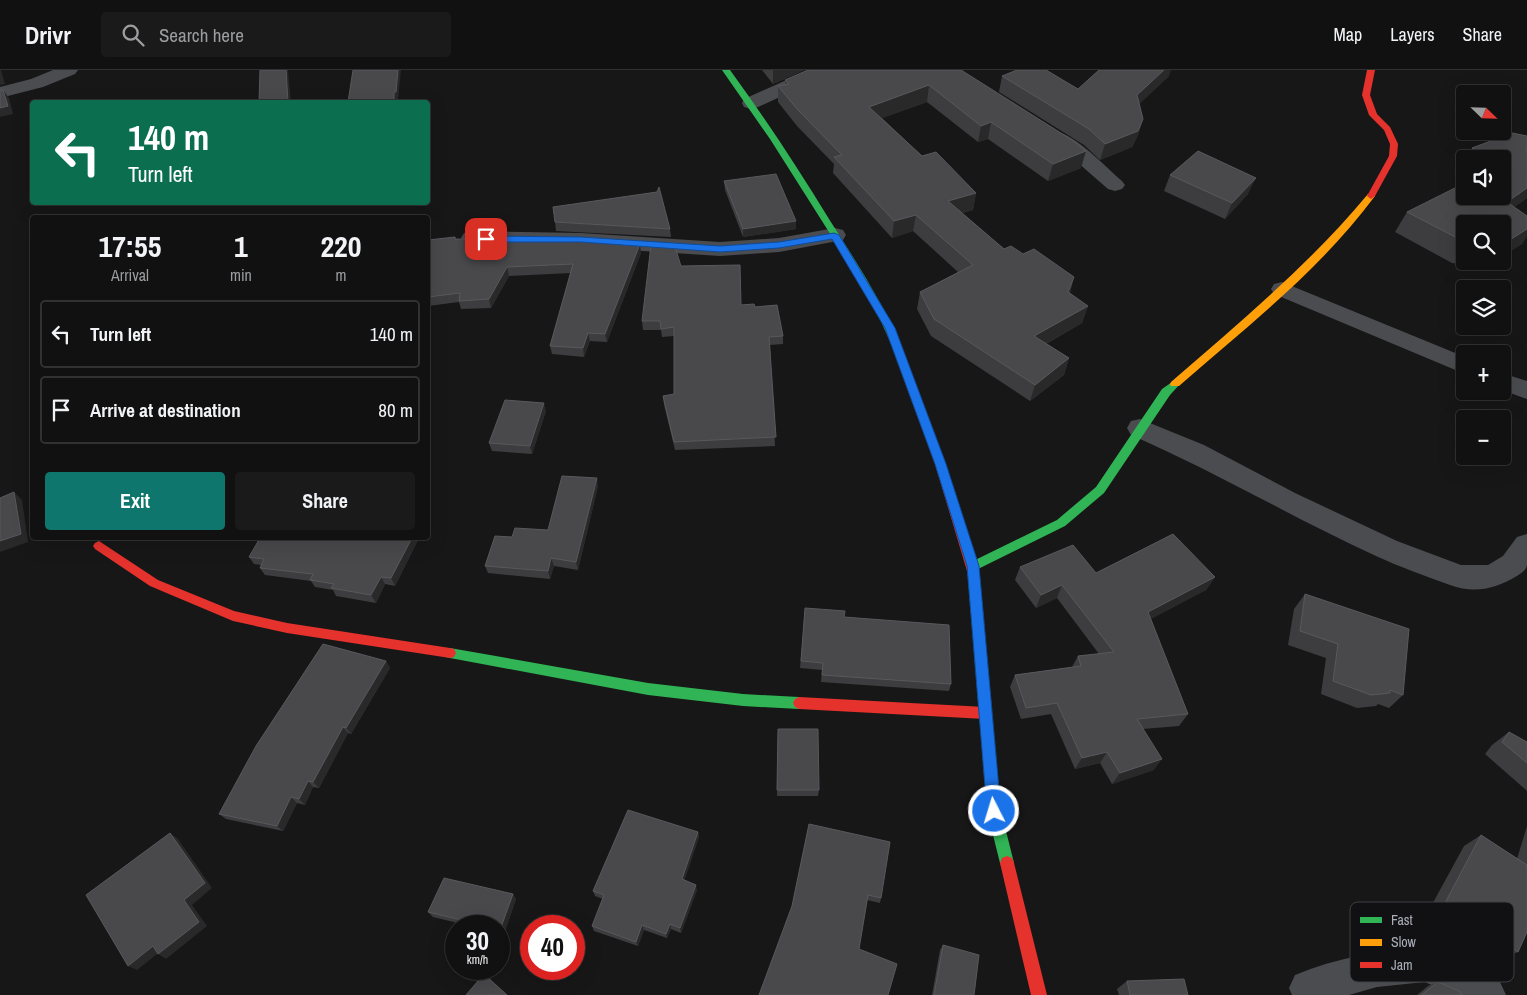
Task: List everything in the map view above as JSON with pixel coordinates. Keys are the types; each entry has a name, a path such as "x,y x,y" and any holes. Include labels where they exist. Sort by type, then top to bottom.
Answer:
{"street":[{"path":"0,94 37,83 69,70"},
{"path":"726,70 751,103 890,328 940,464 973,566 994,811 1039,995"},
{"path":"751,103 824,70"},
{"path":"973,566 1061,523 1100,490 1166,392 1282,289 1348,226 1372,195 1394,156 1394,144 1388,129 1373,115 1366,95 1371,70"},
{"path":"1036,125 1076,151 1116,185"},
{"path":"472,238 581,240 720,249 779,245 834,235"},
{"path":"1282,289 1456,362"},
{"path":"1511,384 1527,390"},
{"path":"1140,428 1195,452 1286,500 1387,549 1460,577 1492,577 1514,564 1527,545"},
{"path":"98,546 162,587 233,616 287,628 411,646 648,689 744,700 985,714"},
{"path":"1308,988 1350,976"},
{"path":"1466,982 1487,995"}],"building":[{"path":"260,70 286,70 288,100 259,100"},
{"path":"353,70 398,70 394,100 348,100"},
{"path":"808,70 961,70 1072,140 1086,151 1053,164 991,122 981,126 929,85 869,107 922,156 936,152 976,193 948,201 1004,249 1011,246 1023,254 1034,249 1074,277 1068,292 1088,306 1034,336 1069,358 1035,385 934,319 920,292 973,265 916,215 894,221 834,157 842,155 797,109 778,86 789,84 785,80"},
{"path":"1017,70 1046,70 1078,89 1099,70 1164,70 1137,95 1143,119 1138,131 1105,144 1089,129 1002,76"},
{"path":"0,90 3,90 8,106 0,108"},
{"path":"1511,133 1527,136 1527,188 1511,199 1511,150 1477,150 1472,148 1493,140 1511,140"},
{"path":"1198,151 1256,178 1232,203 1170,175"},
{"path":"776,174 796,221 743,229 724,181"},
{"path":"659,187 670,229 555,222 553,207 657,192"},
{"path":"1456,188 1456,205 1511,205 1527,216 1527,229 1511,239 1511,215 1456,215 1456,237 1407,212"},
{"path":"455,237 455,239 579,240 640,244 605,334 588,333 583,348 550,346 573,264 507,267 489,299 459,301 460,293 430,297 430,240"},
{"path":"651,245 675,247 681,266 740,265 741,305 754,304 755,307 777,305 783,336 769,337 776,437 674,442 663,396 674,394 674,327 661,329 660,321 642,321"},
{"path":"505,400 544,403 530,446 489,443"},
{"path":"562,476 597,478 576,562 551,558 548,571 485,566 495,536 512,537 515,528 548,530"},
{"path":"14,492 21,534 0,541 0,498"},
{"path":"1173,534 1215,577 1148,612 1188,714 1137,719 1162,759 1120,773 1107,752 1082,758 1057,703 1026,708 1015,675 1081,666 1078,656 1114,652 1062,585 1041,595 1020,567 1073,545 1096,573"},
{"path":"259,540 411,540 391,578 381,577 371,595 331,588 334,584 310,580 313,574 260,568 264,559 249,557"},
{"path":"1305,594 1409,629 1403,695 1390,690 1390,693 1371,695 1333,681 1338,644 1300,631"},
{"path":"805,608 845,611 844,617 949,625 951,684 822,675 823,663 801,661"},
{"path":"323,644 386,661 346,728 343,727 313,782 308,781 299,799 291,797 277,826 219,814 256,746"},
{"path":"778,729 818,729 819,790 777,790"},
{"path":"1509,732 1527,742 1527,763 1502,742"},
{"path":"628,810 698,832 682,879 696,885 680,928 670,924 666,934 642,925 636,942 592,926 604,895 593,891"},
{"path":"809,824 890,842 881,898 868,895 859,949 897,964 888,995 759,995 792,906"},
{"path":"170,833 205,883 184,900 199,922 158,954 153,946 128,966 86,895"},
{"path":"1481,835 1527,865 1527,932 1518,952 1514,949 1514,902 1446,901"},
{"path":"444,878 513,894 505,915 445,916 428,912"},
{"path":"943,945 979,955 974,995 934,995"},
{"path":"1184,979 1188,995 1130,995 1127,981"},
{"path":"479,980 491,980 507,995 466,995"},
{"path":"1438,982 1459,991 1462,995 1421,995"}],"traffic: fast":[{"path":"726,70 774,139 874,298 900,355"},
{"path":"973,566 1061,523 1100,490 1166,392 1175,384"},
{"path":"973,571 994,811 1007,863"},
{"path":"450,653 648,689 743,700 799,703"}],"traffic: slow":[{"path":"1175,384 1303,271 1350,222 1371,196"}],"traffic: jam":[{"path":"1371,70 1366,95 1373,115 1387,129 1394,144 1393,156 1371,196"},
{"path":"900,355 940,464 973,571"},
{"path":"99,546 154,583 233,616 287,628 450,653"},
{"path":"799,703 985,713"},
{"path":"1007,863 1039,995"}],"route":[{"path":"486,239 581,240 720,249 779,245 834,235 890,328 940,464 973,566 994,811"}]}
